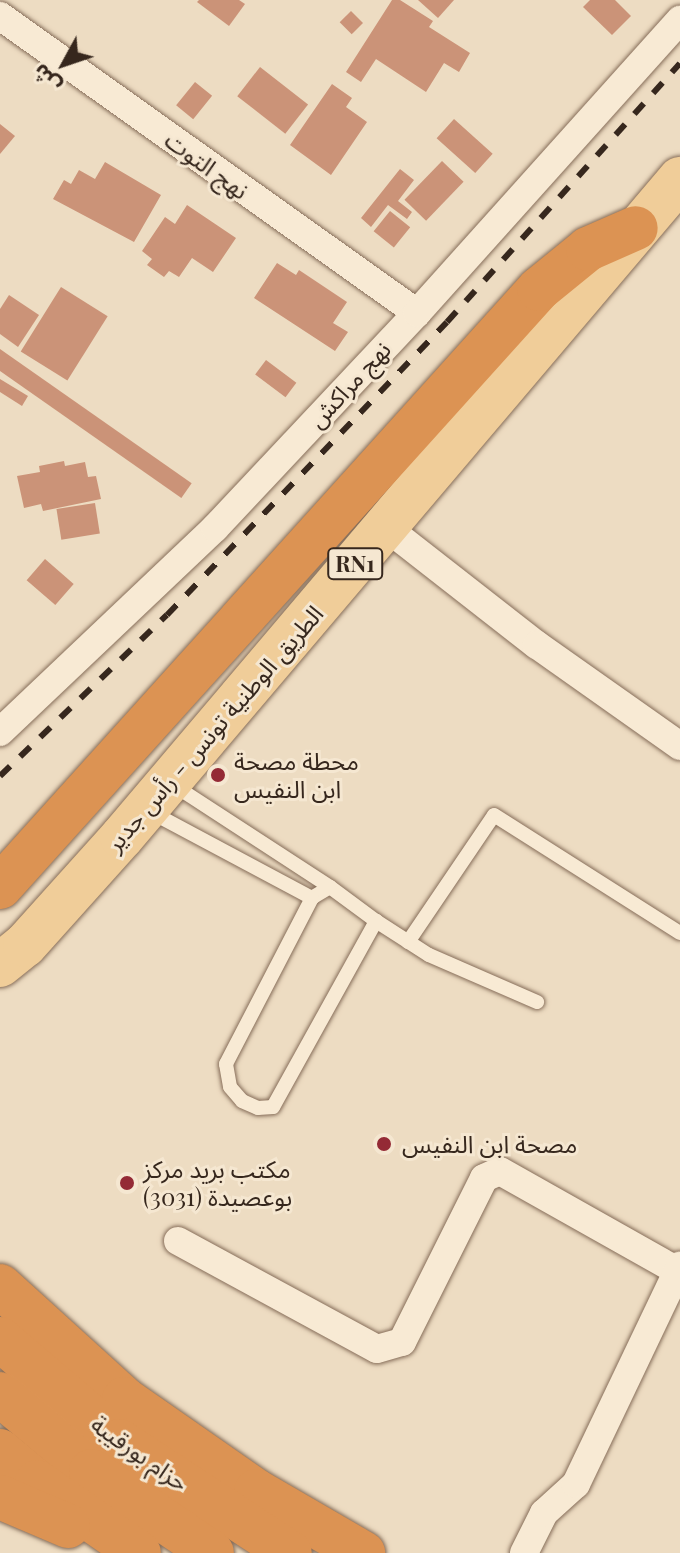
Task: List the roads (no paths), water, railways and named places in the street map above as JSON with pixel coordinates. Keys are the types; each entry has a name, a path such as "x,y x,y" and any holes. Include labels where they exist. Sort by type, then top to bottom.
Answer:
{"highway":[{"path":"0,887 539,289 588,249 636,228"},
{"path":"0,1286 124,1399 256,1491 363,1553"},
{"name":"حزام بورقيبة","path":"0,1339 119,1441 290,1553"},
{"name":"حزام بورقيبة","path":"0,1394 91,1471 212,1553"},
{"path":"0,1451 37,1482 139,1553"},
{"path":"0,1497 121,1553"}],"main road":[{"name":"الطريق الوطنية تونس - رأس جدير","path":"0,985 12,955 157,795 387,528 680,179"}],"street":[{"name":"نهج التوت","path":"1,20 417,313"},
{"name":"نهج مراكش","path":"0,732 215,528 417,313 680,20"},
{"path":"387,528 537,645 680,746"},
{"path":"178,1241 377,1349 402,1342 484,1178 500,1171 678,1268 576,1484 544,1513 524,1553"}],"lane":[{"path":"157,795 330,887 429,955 537,1002"},
{"path":"157,795 312,898"},
{"path":"408,942 494,815 680,933"},
{"path":"330,887 312,898 226,1064 230,1087 242,1101 258,1108 273,1107 376,921"}],"railway":[{"path":"0,776 167,615 447,322 680,63"}],"place":[{"name":"محطة مصحة ابن النفيس","path":"218,775"},
{"name":"مصحة ابن النفيس","path":"384,1144"},
{"name":"مكتب بريد مركز بوعصيدة (3031)","path":"127,1183"}]}
